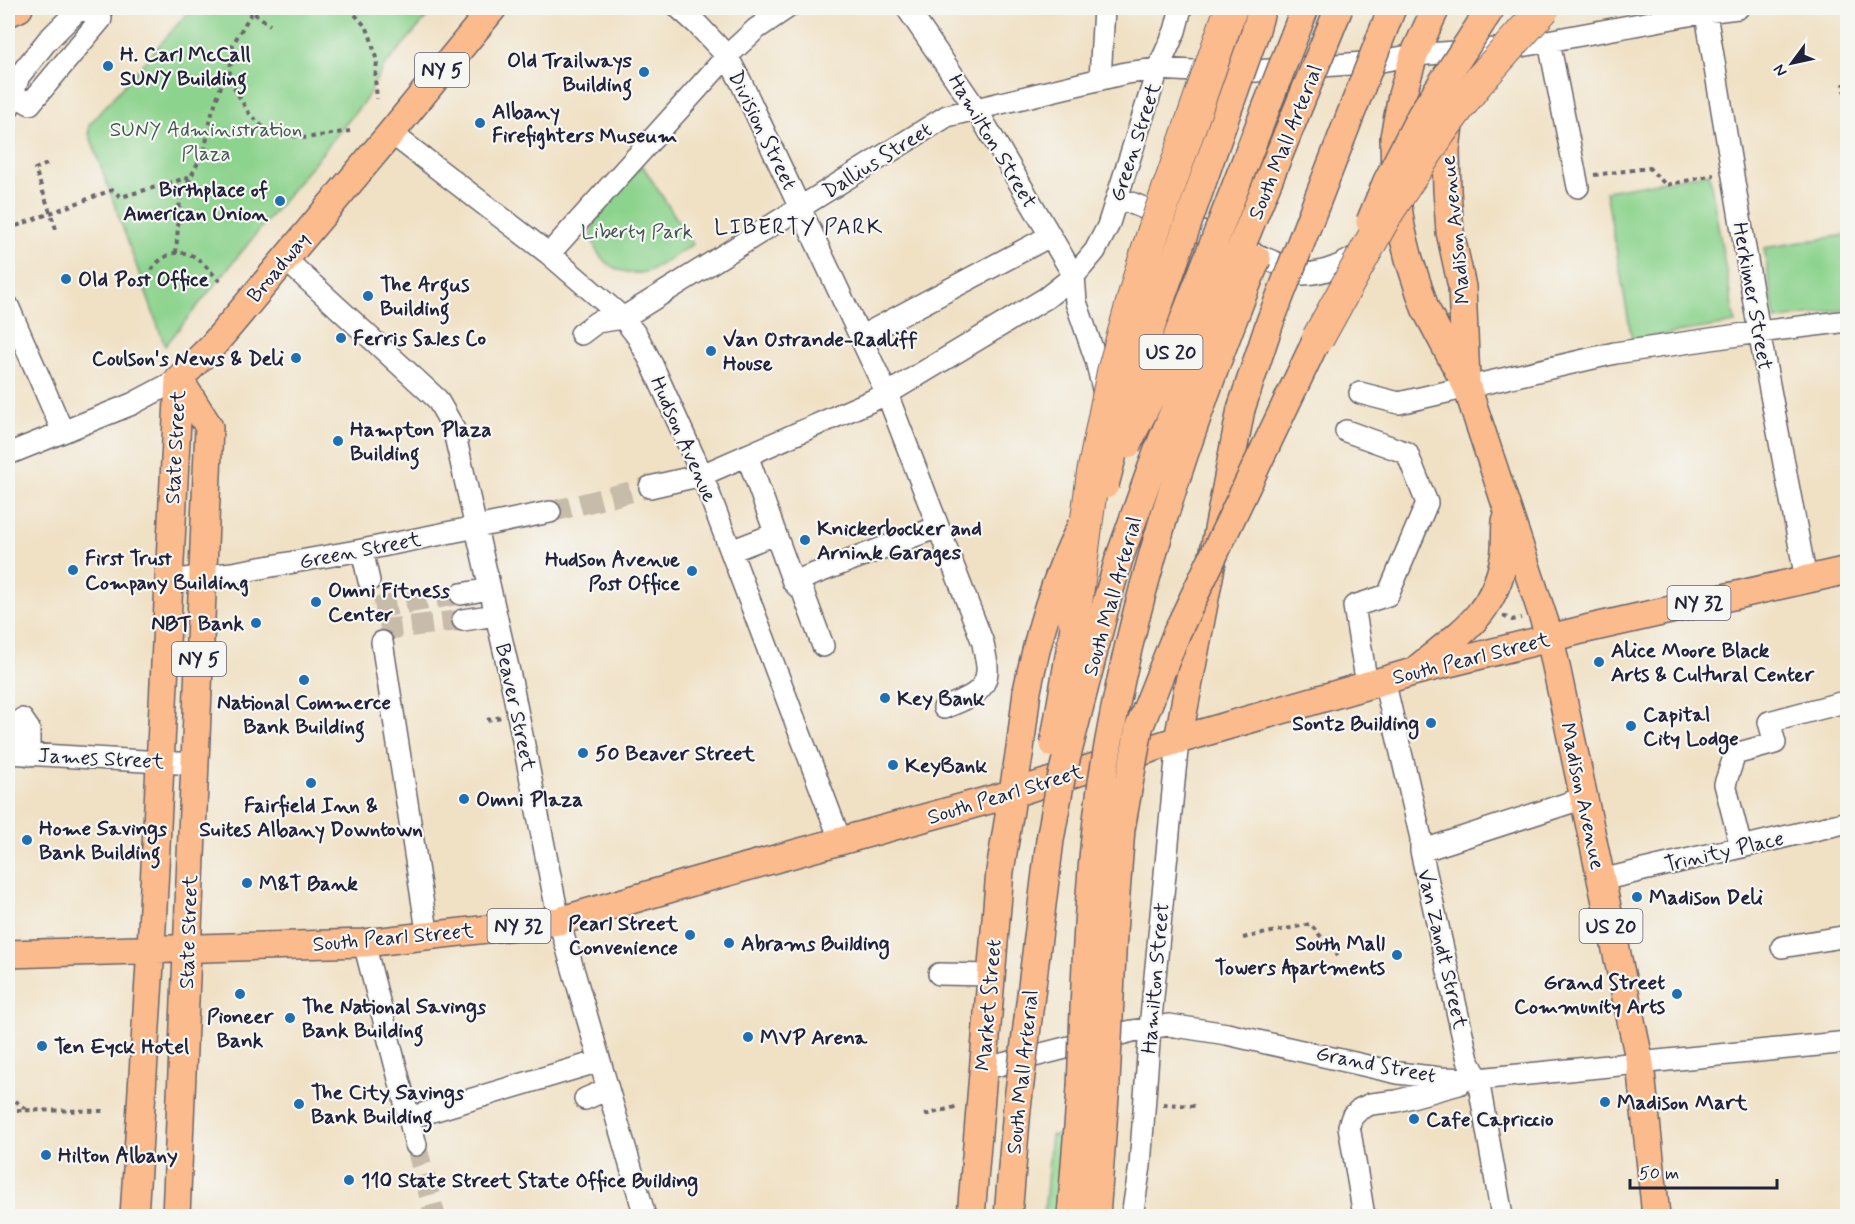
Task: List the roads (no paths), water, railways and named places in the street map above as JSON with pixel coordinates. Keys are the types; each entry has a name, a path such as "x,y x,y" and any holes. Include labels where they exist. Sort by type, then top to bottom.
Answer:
{"highway":[{"path":"1074,618 1093,473 1113,372 1143,263 1231,8"},
{"path":"1318,338 1387,213 1441,131 1477,83 1544,8"}],"main road":[{"path":"8,13 19,8"},
{"name":"Broadway","path":"179,379 214,344 493,8"},
{"path":"1017,1108 1023,977 1031,902 1074,618 1108,469 1134,381 1262,8"},
{"name":"US 20","path":"1011,794 1037,638 1050,597 1068,552 1096,496 1130,441 1165,368 1305,8"},
{"name":"South Mall Arterial","path":"1008,1216 1017,1108 1050,840 1061,779 1107,600 1119,559 1162,440 1339,8"},
{"name":"South Mall Arterial","path":"1071,1216 1094,1086 1088,912 1093,851 1112,724 1142,592 1160,525 1209,382 1358,8"},
{"path":"1178,740 1241,409 1270,322 1392,8"},
{"name":"Madison Avenue","path":"1436,8 1414,55 1402,95 1394,137 1395,185 1401,227 1425,308 1467,387 1550,638 1640,1063 1656,1216"},
{"name":"Madison Avenue","path":"1467,387 1462,287 1450,232 1446,150 1452,101 1463,50 1484,8"},
{"path":"1096,1216 1094,1086 1113,932 1121,830 1139,728 1177,632 1318,338 1388,181 1421,115 1491,8"},
{"name":"State Street","path":"176,1216 209,427 179,379"},
{"name":"State Street","path":"134,1216 151,948 179,379"},
{"path":"1413,672 1476,620 1492,597 1504,558 1506,508"},
{"name":"South Pearl Street","path":"151,948 364,943 559,921 1011,794 1178,740 1413,672 1550,638 1848,570"},
{"name":"Market Street","path":"971,1216 1000,871 1011,794"},
{"name":"NY 32","path":"8,954 151,948"}],"street":[{"name":"Division Street","path":"679,8 727,56 800,208 887,394 983,643 987,672 981,688 971,697 944,708"},
{"path":"549,254 727,56 756,29 787,8"},
{"name":"Hamilton Street","path":"907,8 976,109 1074,276"},
{"path":"1101,79 1104,8"},
{"path":"1158,69 1175,31 1181,8"},
{"name":"Green Street","path":"650,487 702,475 887,394 1046,298 1074,276 1095,251 1108,226 1158,69 1230,73 1376,62 1463,50 1510,48 1705,10 1738,8"},
{"path":"10,102 19,76 47,41 93,10"},
{"name":"Herkimer Street","path":"1705,10 1759,332 1806,579"},
{"path":"1549,42 1577,182"},
{"name":"Dallius Street","path":"580,334 597,322 623,318 947,116 1126,73 1158,69"},
{"name":"Hudson Avenue","path":"391,133 549,254 623,318 637,336 702,475 841,842"},
{"path":"1117,196 1302,274 1320,273 1343,266 1401,227"},
{"path":"860,337 1050,236"},
{"name":"Beaver Street","path":"285,259 438,399 453,426 512,685 574,1003 600,1061 645,1216"},
{"path":"1074,276 1076,302 1096,360 1104,393"},
{"path":"8,306 63,432"},
{"path":"1360,393 1399,403 1623,352 1848,321"},
{"name":"Broadway","path":"8,454 132,404 179,379"},
{"name":"Van Zandt Street","path":"1346,431 1407,453 1427,503 1388,595 1354,606 1421,838 1421,851 1468,1060 1478,1079 1502,1216"},
{"path":"747,455 793,582 803,592 823,646"},
{"name":"Green Street","path":"169,581 203,578 362,550 550,512"},
{"path":"793,582 938,527"},
{"path":"731,551 775,534"},
{"path":"362,550 369,581"},
{"path":"461,594 490,589"},
{"path":"463,620 496,615"},
{"path":"382,642 428,937"},
{"path":"1741,847 1725,784 1735,754 1775,743 1769,722 1848,701"},
{"path":"16,754 14,726 22,719"},
{"name":"Hamilton Street","path":"1132,1216 1140,1166 1150,1028 1178,740"},
{"name":"James Street","path":"16,754 195,764"},
{"path":"1421,851 1584,798"},
{"name":"Trinity Place","path":"1601,880 1848,822"},
{"path":"1782,946 1848,936"},
{"path":"364,943 416,1146"},
{"path":"939,974 991,975"},
{"name":"Grand Street","path":"983,1069 1169,1025 1227,1034 1398,1073 1440,1078 1478,1079 1848,1042"},
{"path":"409,1118 600,1061"},
{"path":"1364,1216 1349,1126 1352,1117 1360,1109 1371,1104 1397,1101 1478,1079"},
{"path":"585,1099 608,1089"}],"tunnel":[{"path":"550,512 650,487"},
{"path":"375,608 461,594"},
{"path":"380,630 463,620"},
{"path":"416,1145 435,1216"}],"place":[{"name":"H. Carl McCall SUNY Building","path":"108,66"},
{"name":"Old Trailways Building","path":"644,72"},
{"name":"Albany Firefighters Museum","path":"480,123"},
{"name":"Birthplace of American Union","path":"280,201"},
{"name":"Old Post Office","path":"66,279"},
{"name":"The Argus Building","path":"368,296"},
{"name":"Ferris Sales Co","path":"341,338"},
{"name":"Van Ostrande-Radliff House","path":"711,351"},
{"name":"Coulson's News & Deli","path":"296,358"},
{"name":"Hampton Plaza Building","path":"338,441"},
{"name":"Knickerbocker and Arnink Garages","path":"805,540"},
{"name":"First Trust Company Building","path":"73,570"},
{"name":"Hudson Avenue Post Office","path":"692,571"},
{"name":"Omni Fitness Center","path":"316,602"},
{"name":"NBT Bank","path":"256,623"},
{"name":"Alice Moore Black Arts & Cultural Center","path":"1599,662"},
{"name":"National Commerce Bank Building","path":"304,680"},
{"name":"Key Bank","path":"885,698"},
{"name":"Sontz Building","path":"1431,723"},
{"name":"Capital City Lodge","path":"1631,726"},
{"name":"50 Beaver Street","path":"583,753"},
{"name":"KeyBank","path":"893,765"},
{"name":"Fairfield Inn & Suites Albany Downtown","path":"311,783"},
{"name":"Omni Plaza","path":"464,799"},
{"name":"Home Savings Bank Building","path":"27,840"},
{"name":"M&T Bank","path":"247,883"},
{"name":"Madison Deli","path":"1637,897"},
{"name":"Pearl Street Convenience","path":"690,935"},
{"name":"Abrams Building","path":"729,943"},
{"name":"South Mall Towers Apartments","path":"1397,955"},
{"name":"Pioneer Bank","path":"240,994"},
{"name":"Grand Street Community Arts","path":"1677,994"},
{"name":"The National Savings Bank Building","path":"290,1018"},
{"name":"MVP Arena","path":"748,1037"},
{"name":"Ten Eyck Hotel","path":"42,1046"},
{"name":"Madison Mart","path":"1605,1102"},
{"name":"The City Savings Bank Building","path":"299,1104"},
{"name":"Cafe Capriccio","path":"1414,1119"},
{"name":"Hilton Albany","path":"46,1155"},
{"name":"110 State Street State Office Building","path":"349,1180"}],"district":[{"name":"LIBERTY PARK","path":"799,226"}],"park label":[{"name":"SUNY Administration Plaza","path":"206,141"},
{"name":"Liberty Park","path":"637,231"}]}
